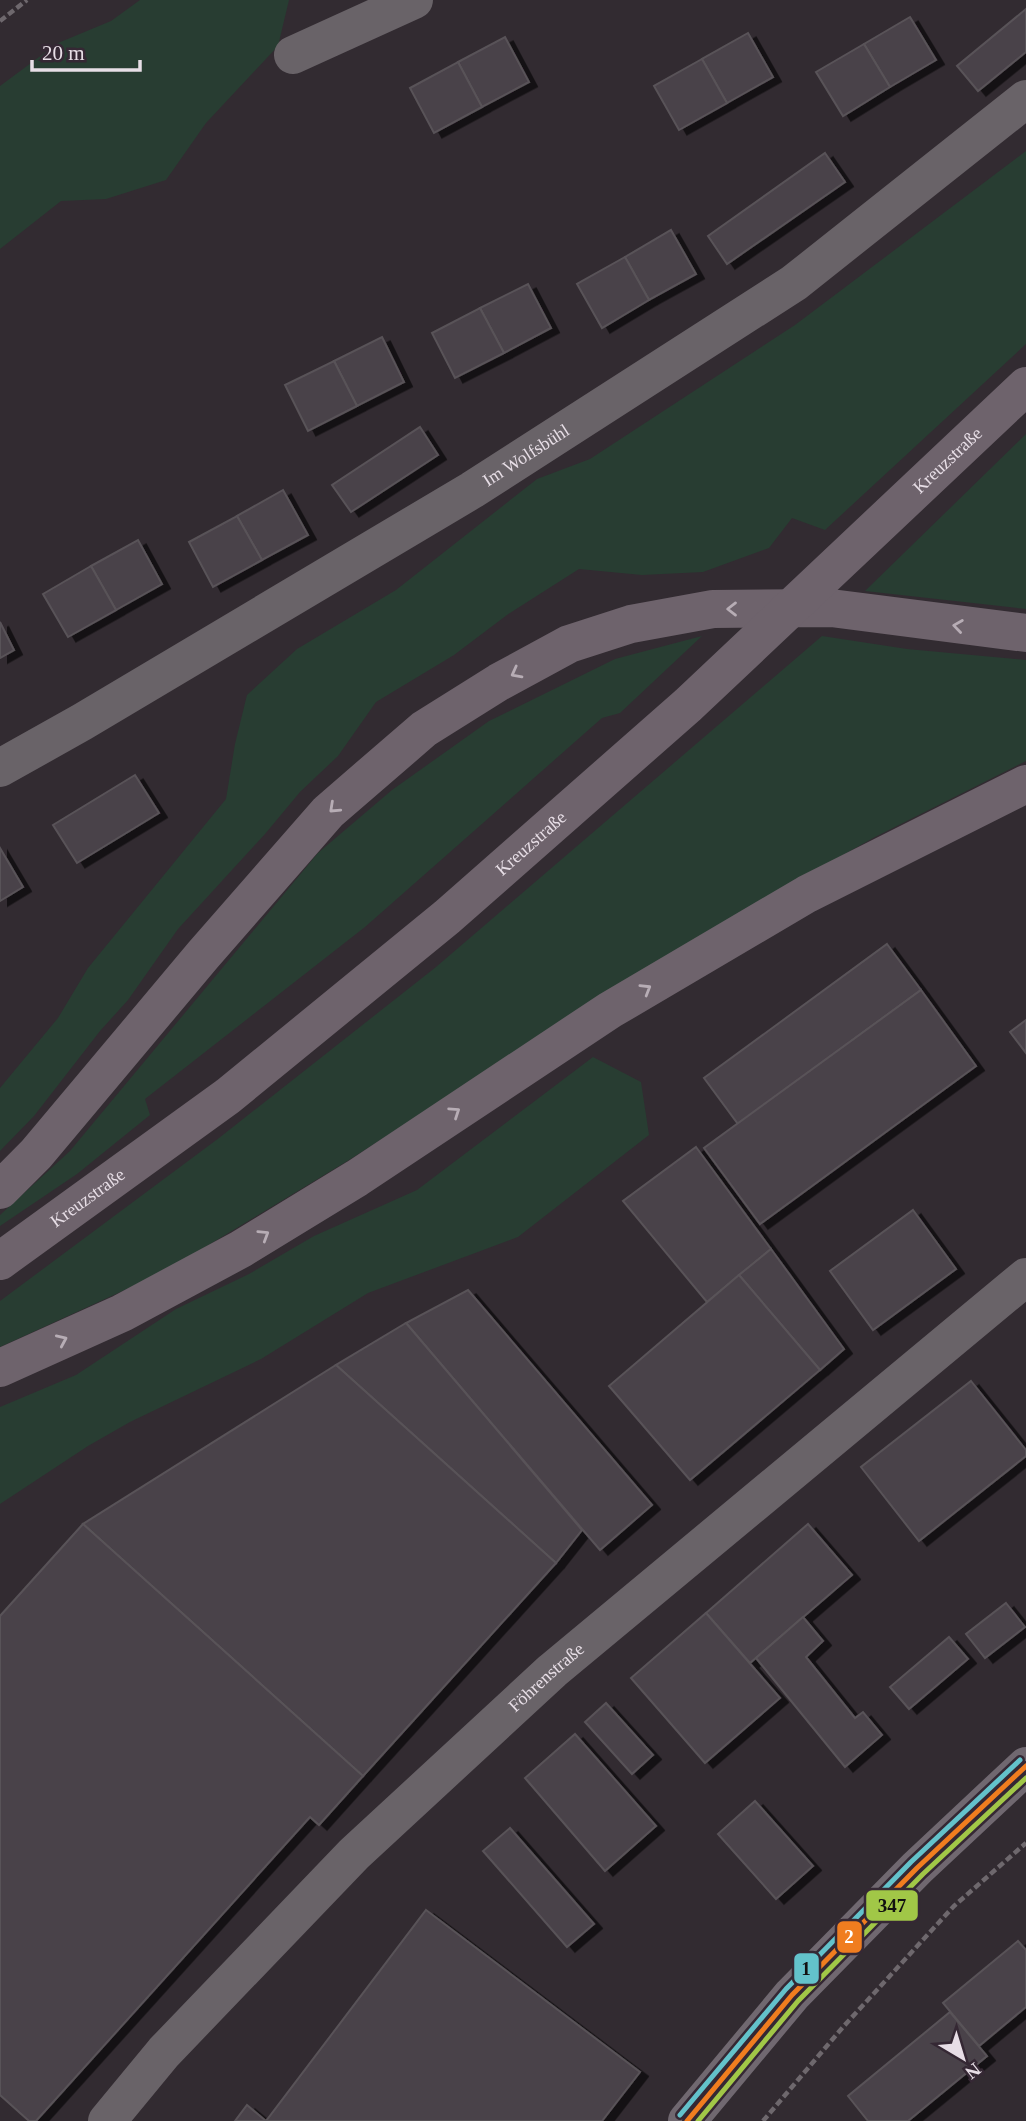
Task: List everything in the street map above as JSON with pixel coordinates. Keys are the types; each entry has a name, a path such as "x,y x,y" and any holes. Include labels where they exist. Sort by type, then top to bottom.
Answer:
{"main road":[{"name":"Kreuzstraße","path":"0,1261 228,1096 447,917 688,705 1026,386"},
{"path":"0,1190 36,1154 328,812 424,729 511,675 569,644 631,624 713,609 831,608 1026,633"},
{"path":"0,1368 122,1312 241,1249 357,1178 622,1003 807,894 1026,784"}],"street":[{"path":"293,55 414,0"},
{"name":"Im Wolfsbühl","path":"0,768 460,497 794,283 1026,99"},
{"name":"Föhrenstraße","path":"107,2121 164,2052 354,1854 552,1671 1026,1277"},
{"path":"687,2121 792,1995 916,1868 1026,1766"}],"path":[{"path":"0,21 27,0"},
{"path":"763,2121 843,2027 954,1906 1026,1843"}],"green space":[{"path":"140,0 289,0 278,46 206,123 166,180 106,199 61,201 0,249 0,86 58,43 111,21"},
{"path":"1026,151 1026,344 825,530 792,518 769,548 703,572 642,575 579,569 507,615 454,655 376,702 338,756 300,792 178,929 128,1000 100,1031 34,1116 0,1151 0,1088 58,1018 88,968 226,799 247,695 297,649 396,590 537,479 590,459 795,325"},
{"path":"1026,434 1026,609 865,591"},
{"path":"702,636 620,713 602,718 365,927 145,1099 150,1115 77,1174 0,1226 0,1215 70,1151 318,853 392,790 489,721 615,659"},
{"path":"822,636 907,649 1026,660 1026,761 875,837 708,931 349,1160 164,1272 0,1347 0,1301 219,1138 436,967"},
{"path":"593,1057 641,1082 649,1135 518,1237 368,1293 261,1359 130,1422 88,1446 0,1504 0,1407 76,1375 176,1309 249,1274 314,1236 417,1190"}],"building":[{"path":"1026,9 1026,52 978,91 957,66"},
{"path":"910,17 936,60 890,87 864,44"},
{"path":"748,33 773,77 727,103 702,59"},
{"path":"505,37 529,82 482,107 458,62"},
{"path":"864,44 890,87 843,116 816,72"},
{"path":"702,59 727,103 679,130 654,86"},
{"path":"458,62 482,107 434,133 410,88"},
{"path":"825,153 845,182 727,264 708,236"},
{"path":"671,230 696,274 649,300 625,257"},
{"path":"625,257 649,300 602,328 577,284"},
{"path":"528,284 551,328 504,353 480,308"},
{"path":"480,308 504,353 455,378 432,333"},
{"path":"382,337 404,382 357,406 334,361"},
{"path":"334,361 357,406 308,431 285,385"},
{"path":"420,427 438,455 351,512 332,485"},
{"path":"283,490 308,535 262,560 237,516"},
{"path":"237,516 262,560 213,587 189,542"},
{"path":"138,540 162,584 116,610 91,566"},
{"path":"91,566 116,610 68,637 43,594"},
{"path":"0,622 14,650 0,658"},
{"path":"135,775 159,813 77,863 53,825"},
{"path":"0,848 23,887 0,901"},
{"path":"887,944 921,990 738,1124 704,1078"},
{"path":"921,990 976,1066 760,1224 704,1148"},
{"path":"1026,1020 1026,1053 1010,1032"},
{"path":"696,1147 771,1249 707,1302 623,1201"},
{"path":"913,1210 956,1269 873,1330 830,1271"},
{"path":"771,1249 844,1349 820,1370 739,1275"},
{"path":"739,1275 820,1370 690,1480 609,1386"},
{"path":"468,1290 652,1505 600,1550 406,1323"},
{"path":"406,1323 582,1530 556,1563 336,1365"},
{"path":"336,1365 556,1563 363,1776 83,1524"},
{"path":"971,1381 1026,1450 1026,1456 919,1541 861,1467"},
{"path":"83,1524 363,1776 319,1825 310,1817 36,2121 29,2121 0,2095 0,1616"},
{"path":"808,1524 852,1575 750,1663 706,1613"},
{"path":"1006,1603 1025,1627 985,1658 966,1634"},
{"path":"706,1613 780,1698 705,1763 631,1678"},
{"path":"803,1617 823,1641 806,1657 855,1718 863,1712 882,1735 845,1767 756,1658"},
{"path":"949,1637 968,1659 909,1709 890,1687"},
{"path":"606,1703 653,1755 632,1774 585,1722"},
{"path":"575,1734 656,1826 605,1871 525,1778"},
{"path":"755,1801 813,1866 776,1899 718,1834"},
{"path":"510,1828 594,1924 567,1947 483,1851"},
{"path":"426,1910 640,2072 602,2121 266,2121"},
{"path":"1018,1941 1026,1950 1026,2007 979,2046 943,2003"},
{"path":"950,2012 987,2056 908,2121 868,2121 848,2096"},
{"path":"247,2105 266,2121 235,2121"}],"transit line":[{"name":"1","path":"680,2115 786,1989 911,1862 1020,1760"},
{"name":"2","path":"687,2121 792,1995 917,1868 1026,1766"},
{"name":"347","path":"698,2121 798,2001 923,1874 1026,1778"}]}
